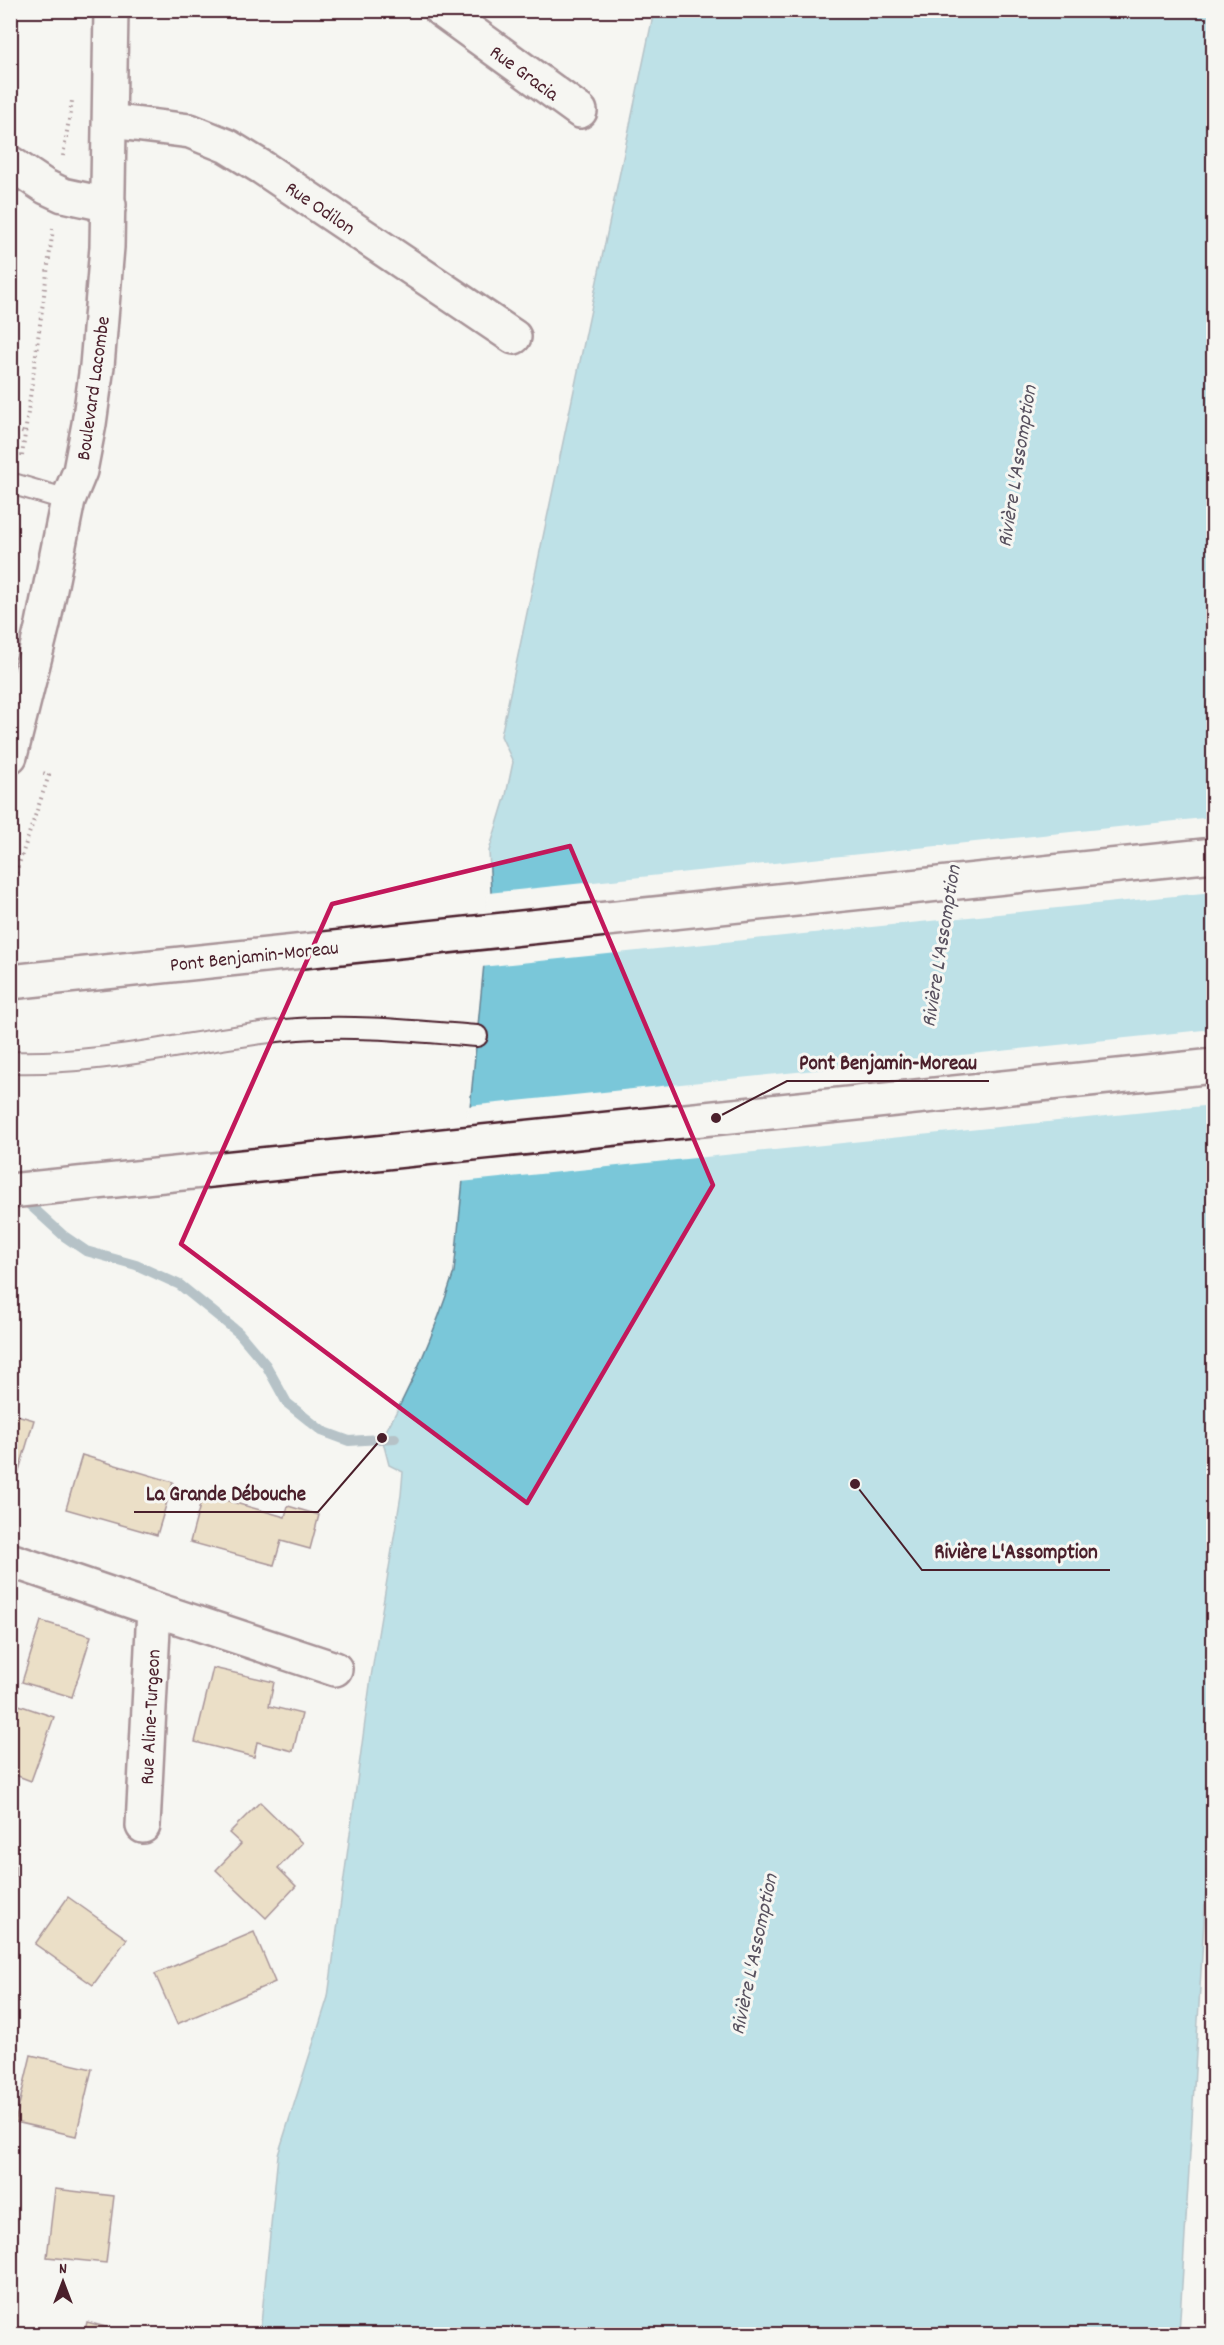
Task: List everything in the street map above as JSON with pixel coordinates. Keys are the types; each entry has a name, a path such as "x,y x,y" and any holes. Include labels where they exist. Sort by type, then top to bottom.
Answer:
{"main road":[{"name":"Boulevard Lacombe","path":"10,756 43,624 68,500 80,471 89,424 102,308 109,205 111,10"},
{"name":"Rue Gracia","path":"441,10 580,111"},
{"name":"Rue Odilon","path":"110,121 190,131 227,146 514,336"},
{"path":"10,163 46,188 63,195 109,205"},
{"name":"Pont Benjamin-Moreau","path":"10,982 1214,855"},
{"path":"10,1191 1214,1066"},
{"path":"10,1560 335,1669"},
{"name":"Rue Aline-Turgeon","path":"143,1826 154,1609"}],"lane":[{"path":"10,483 68,500"},
{"path":"10,1062 56,1063 120,1057 285,1030 321,1028 477,1036"}],"path":[{"path":"22,456 52,235"},
{"path":"10,428 25,433"},
{"path":"10,526 14,511"},
{"path":"10,890 49,774"}],"highlighted area":[{"path":"570,846 713,1185 527,1503 181,1244 332,904"}],"water":[{"path":"654,11 1213,11 1213,1679 1209,1839 1179,2334 260,2334 278,2155 328,1997 371,1677 401,1495 403,1472 389,1465 382,1438 422,1357 454,1272 491,892 489,851 506,795 513,762 501,736"}],"pier":[{"path":"1213,817 1213,892 481,967 488,893"},
{"path":"1213,1029 1213,1105 461,1182 468,1106"}],"building":[{"path":"10,1413 34,1420 14,1487 10,1486"},
{"path":"82,1455 173,1482 157,1535 66,1509"},
{"path":"203,1494 285,1517 288,1506 319,1515 310,1549 281,1541 274,1565 190,1542"},
{"path":"41,1621 91,1636 72,1697 22,1682"},
{"path":"213,1668 274,1682 269,1706 302,1714 293,1751 257,1742 254,1757 195,1742"},
{"path":"10,1702 54,1717 31,1781 10,1773"},
{"path":"10,1800 15,1800 15,1912 10,1912"},
{"path":"260,1802 302,1843 278,1868 296,1886 266,1918 216,1870 241,1844 229,1833"},
{"path":"68,1897 127,1939 93,1985 35,1944"},
{"path":"254,1932 275,1982 177,2024 155,1974"},
{"path":"31,2055 92,2069 76,2136 15,2122"},
{"path":"55,2189 114,2196 106,2263 47,2257"},
{"path":"87,2322 132,2334 84,2334"}],"waterway":[{"path":"20,1196 64,1236 86,1251 136,1265 180,1285 239,1333 266,1365 287,1403 322,1431 349,1441 395,1438"}],"place":[{"name":"Pont Benjamin-Moreau","path":"716,1118"},
{"name":"La Grande Débouche","path":"382,1438"},
{"name":"Rivière L'Assomption","path":"855,1484"}]}
